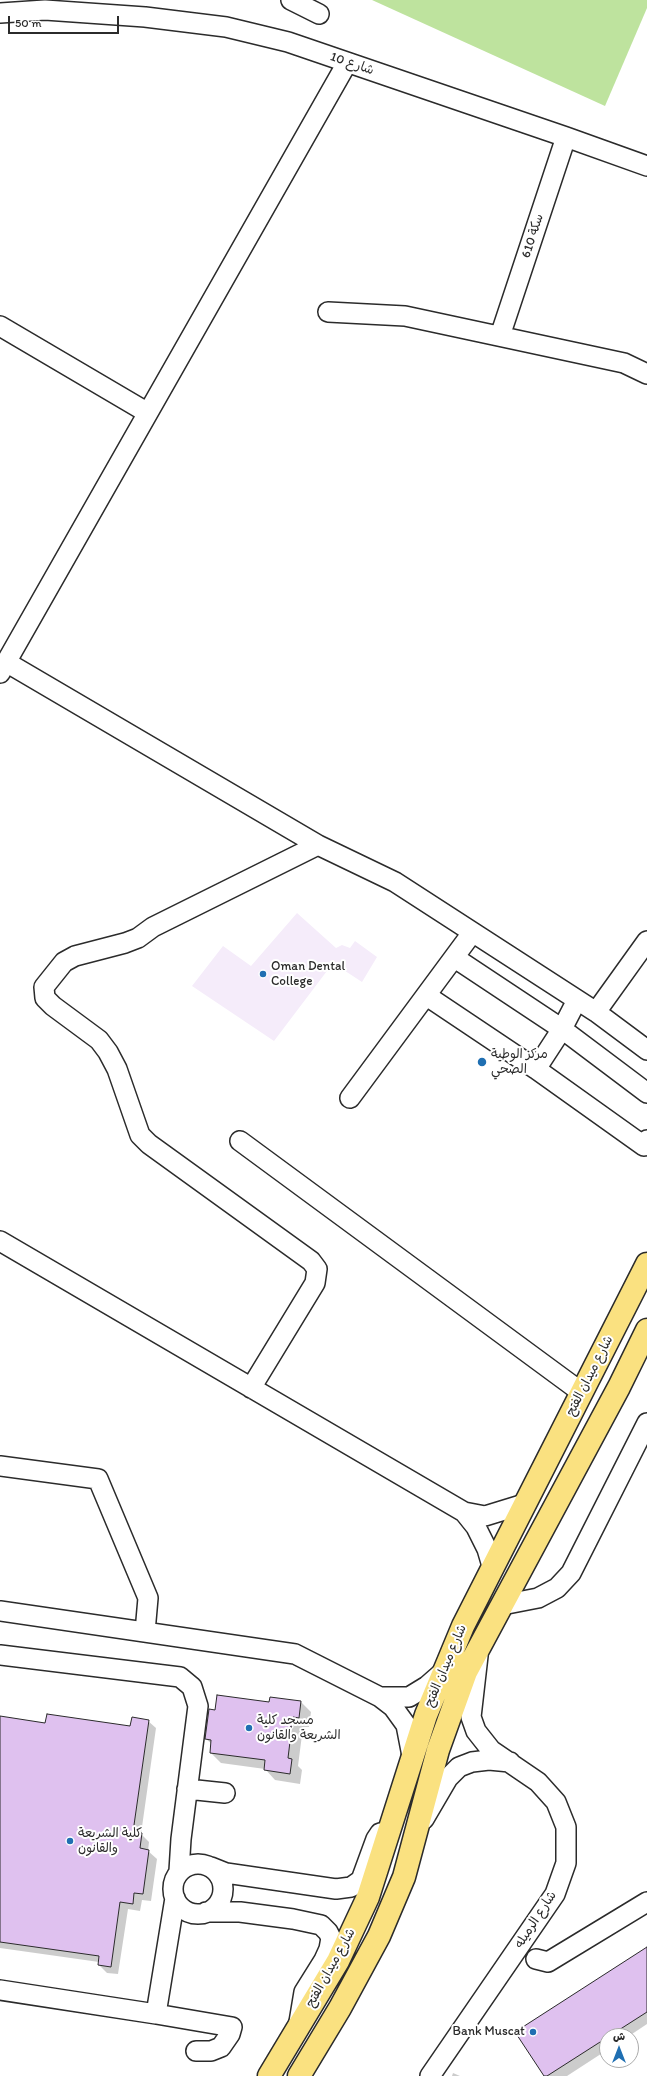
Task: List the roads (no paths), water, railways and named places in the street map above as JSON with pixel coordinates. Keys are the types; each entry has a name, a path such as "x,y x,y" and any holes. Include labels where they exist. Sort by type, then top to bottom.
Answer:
{"main road":[{"name":"شارع ميدان الفتح","path":"269,2076 298,2025 338,1961 368,1896 392,1816 426,1715 463,1626 492,1566 647,1264"},
{"name":"شارع ميدان الفتح","path":"300,2076 340,2008 379,1936 404,1877 438,1750 466,1672 619,1387 647,1330"}],"street":[{"name":"شارع 10","path":"9,0 46,10"},
{"path":"291,0 319,14"},
{"name":"شارع 10","path":"0,13 46,10 145,17 226,27 288,42 647,166"},
{"path":"347,63 3,667 318,845 395,882 596,1012 647,1050"},
{"name":"سكة 610","path":"500,336 566,137"},
{"path":"328,312 405,316 624,363 647,374"},
{"path":"0,326 148,413"},
{"path":"251,1388 315,1283 317,1269 311,1261 149,1144 140,1135 117,1069 108,1052 99,1040 53,1006 45,998 44,987 64,962 75,956 125,943 138,938 153,928 318,845"},
{"path":"350,1098 427,996 472,933"},
{"path":"596,1012 647,941"},
{"path":"455,958 562,1030 647,1093"},
{"path":"427,996 536,1068 644,1146 647,1140"},
{"path":"536,1068 562,1030 577,1000"},
{"path":"240,1141 581,1392"},
{"path":"0,1241 464,1512 486,1516 524,1504"},
{"path":"502,1605 538,1598 557,1588 571,1573 647,1423"},
{"path":"0,1466 98,1480 148,1598 145,1632"},
{"path":"464,1512 476,1527 487,1548 492,1566"},
{"path":"0,1611 295,1654 380,1697 393,1706 406,1725 412,1756"},
{"name":"شارع الرميله","path":"430,2076 555,1894 566,1863 566,1828 556,1802 538,1782 491,1750 481,1740 476,1731 471,1717 478,1649"},
{"path":"0,1655 180,1677 192,1687 198,1706 181,1838 179,1872"},
{"path":"380,1697 409,1697 427,1686 443,1672"},
{"path":"416,1831 448,1778 459,1767 478,1762 510,1762"},
{"path":"187,1789 225,1793"},
{"path":"156,2014 168,1933 175,1898 173,1884 179,1872 186,1866 207,1866 226,1873 336,1889 351,1887 361,1880 376,1839 392,1816"},
{"path":"168,1933 180,1918 200,1912 218,1904 223,1889 222,1881 218,1873 194,1856 181,1838"},
{"path":"240,1912 232,1906 228,1898 230,1890 238,1880 248,1876"},
{"path":"175,1898 182,1908 200,1912 240,1912 321,1924 331,1938 324,1960 304,1992 298,2025"},
{"path":"509,1961 536,1959 548,1962 647,1902"},
{"path":"523,1941 536,1959"},
{"path":"0,1990 201,2022"}],"place":[{"name":"Oman Dental College","path":"263,974"},
{"name":"مركز الوطية الصحي","path":"482,1062"},
{"name":"مسجد كلية الشريعة والقانون","path":"249,1728"},
{"name":"كلية الشريعة والقانون","path":"70,1841"},
{"name":"Bank Muscat","path":"533,2032"}]}
